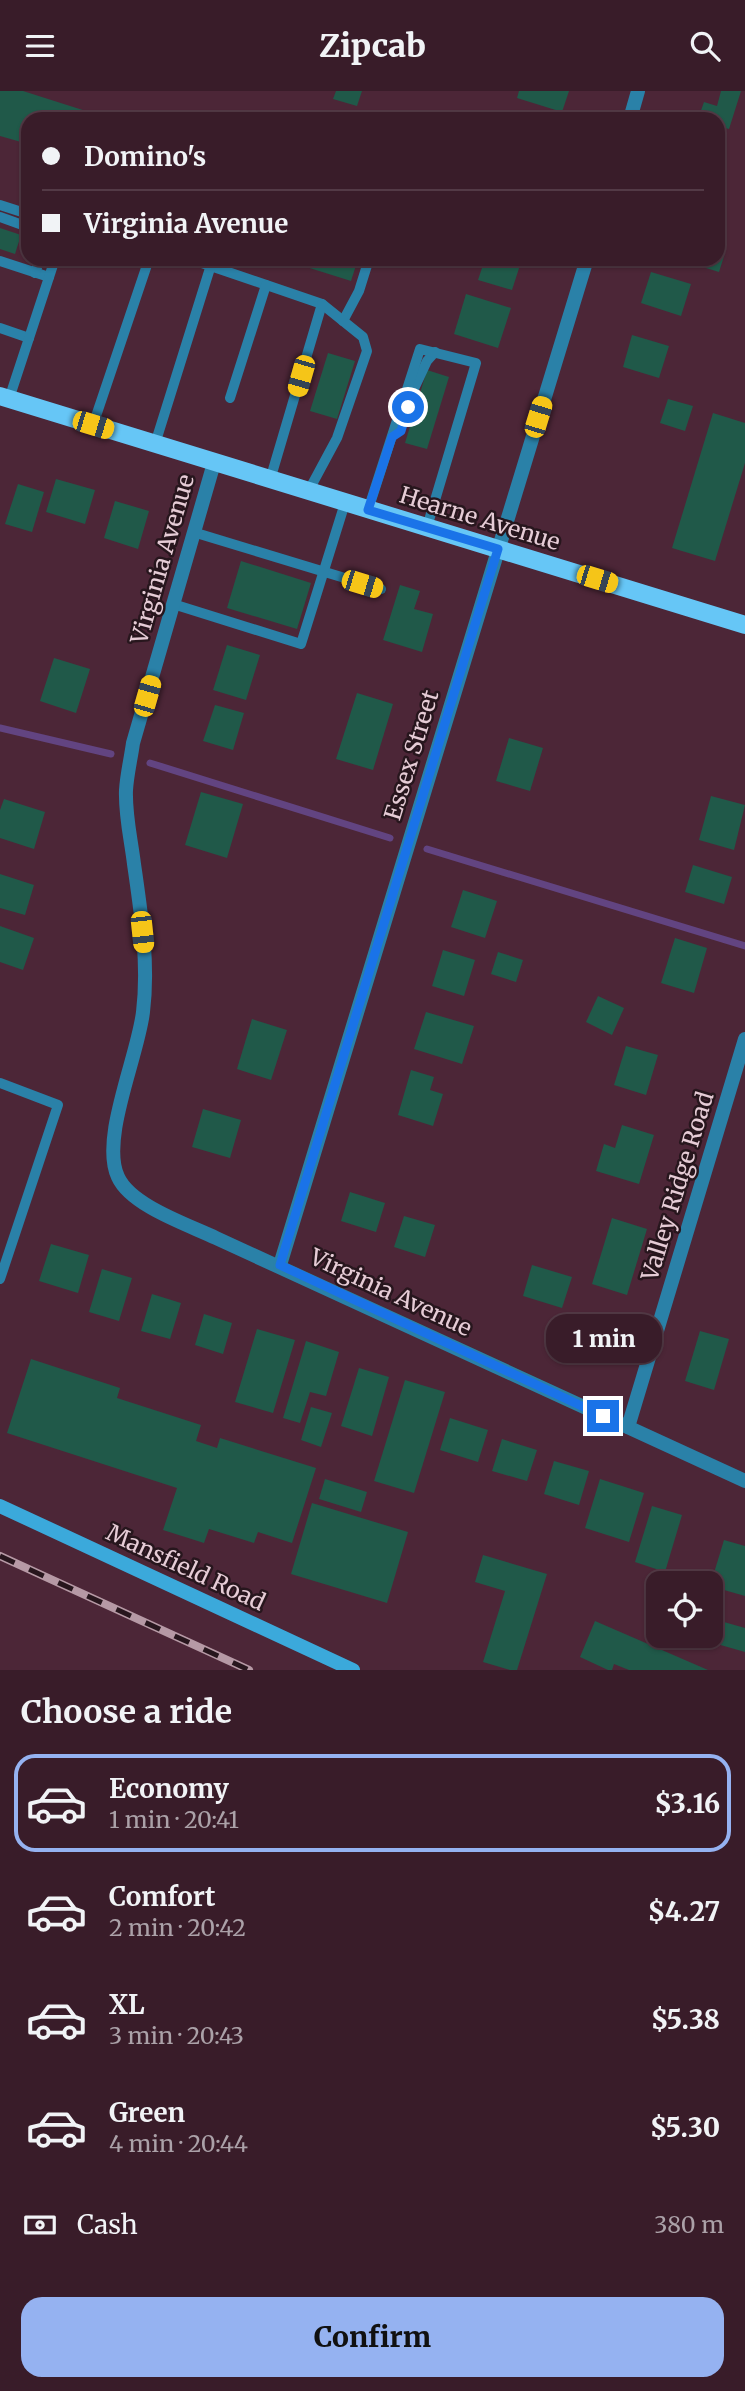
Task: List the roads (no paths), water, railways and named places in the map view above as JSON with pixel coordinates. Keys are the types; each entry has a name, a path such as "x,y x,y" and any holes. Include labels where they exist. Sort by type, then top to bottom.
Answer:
{"main road":[{"name":"Hearne Avenue","path":"4,398 745,625"},
{"name":"Mansfield Road","path":"0,1506 353,1670"}],"street":[{"path":"632,112 638,91"},
{"name":"Essex Street","path":"280,1265 585,266"},
{"name":"Virginia Avenue","path":"214,463 134,743 127,790 127,814 145,956 145,985 138,1042 112,1150 115,1169 127,1191 143,1203 745,1481"},
{"name":"Valley Ridge Road","path":"628,1427 745,1039"}],"lane":[{"path":"0,205 21,212"},
{"path":"0,218 21,225"},
{"path":"0,261 49,278"},
{"path":"35,273 38,266"},
{"path":"4,398 29,338 53,266"},
{"path":"93,425 147,266"},
{"path":"155,444 211,266"},
{"path":"214,266 322,304 363,337 367,351 337,437 308,492"},
{"path":"343,321 359,291 367,266"},
{"path":"230,398 267,285"},
{"path":"270,480 322,304"},
{"path":"0,328 29,338"},
{"path":"368,510 421,349 476,363 427,527"},
{"path":"173,604 301,643 345,503"},
{"path":"193,532 381,589"},
{"path":"0,1083 58,1105 0,1279"}],"waterway":[{"path":"0,728 111,754"},
{"path":"150,763 390,838"},
{"path":"427,849 745,946"}],"railway":[{"path":"0,1556 249,1670"}]}
